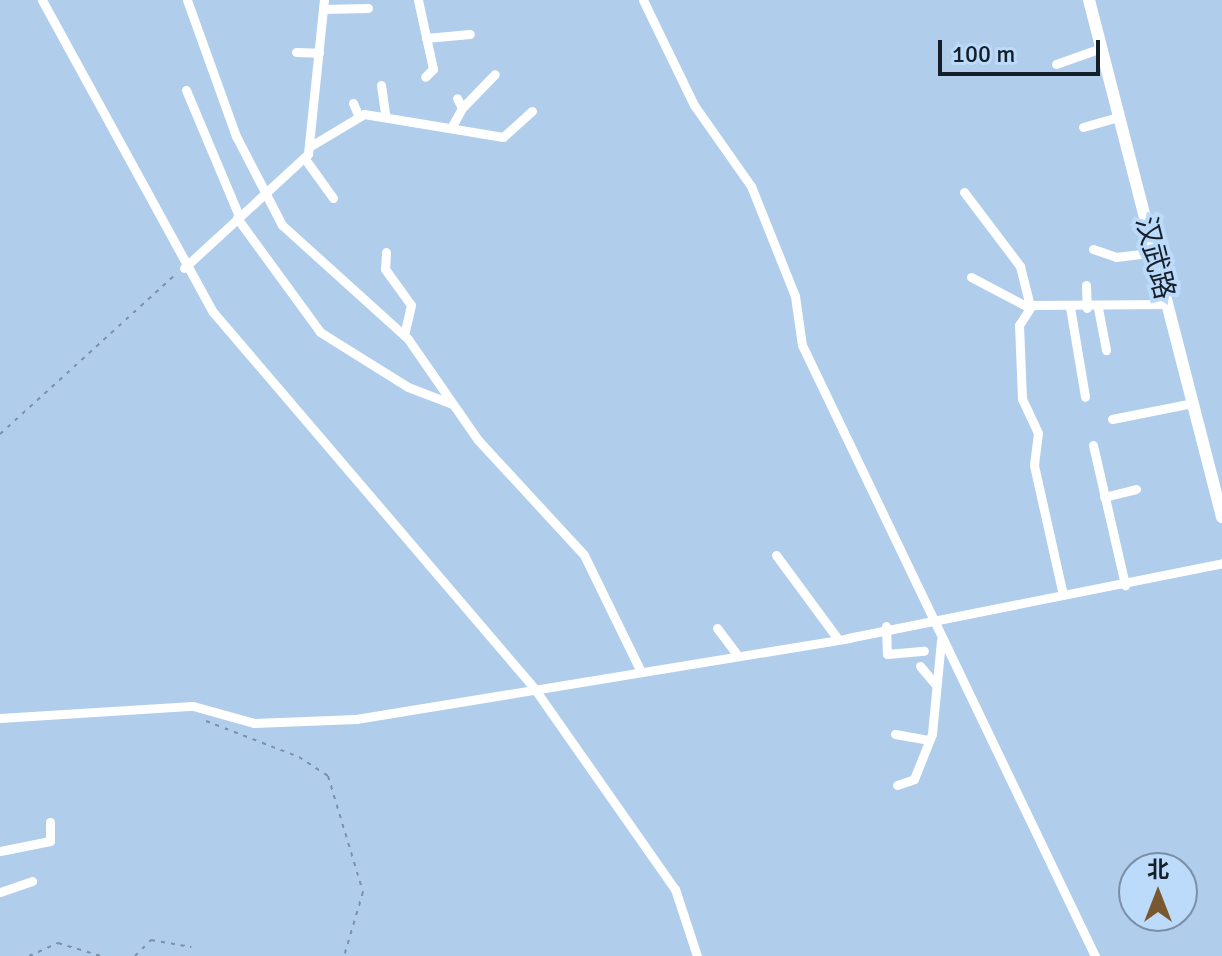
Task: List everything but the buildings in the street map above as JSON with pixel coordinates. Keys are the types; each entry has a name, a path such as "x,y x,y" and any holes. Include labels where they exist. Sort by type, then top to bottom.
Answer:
{"main road":[{"name":"汉武路","path":"1089,0 1222,517"}],"street":[{"path":"42,0 184,268 249,356 534,688 675,889 697,956"},
{"path":"187,0 236,136 266,195 307,251 404,335 512,482 584,555 640,670"},
{"path":"418,0 433,69 425,77"},
{"path":"643,0 694,105 751,186 795,296 802,345 1095,956"},
{"path":"184,268 305,159 309,147 324,4 368,8"},
{"path":"426,38 470,34"},
{"path":"1056,64 1101,48"},
{"path":"296,52 319,53"},
{"path":"451,128 459,103 495,74"},
{"path":"381,85 385,115"},
{"path":"186,90 238,217 320,332 408,387 452,404"},
{"path":"353,103 359,117"},
{"path":"309,147 359,117 385,115 419,128 451,128 503,137 532,111"},
{"path":"1083,127 1119,117"},
{"path":"305,159 333,198"},
{"path":"964,192 1020,266 1029,307 1017,332 1022,399 1038,433 1034,465 1063,595"},
{"path":"1093,249 1116,257 1154,252"},
{"path":"386,252 385,269 411,305 404,335"},
{"path":"971,277 1029,307 1098,308 1167,304"},
{"path":"1086,285 1087,308"},
{"path":"1070,307 1085,397"},
{"path":"1098,308 1106,350"},
{"path":"1112,419 1193,403"},
{"path":"1093,445 1125,585"},
{"path":"1104,497 1136,489"},
{"path":"776,555 838,639"},
{"path":"0,718 177,707 254,723 325,721 838,639 931,617 1125,585 1222,563"},
{"path":"886,626 887,654 924,651"},
{"path":"717,628 736,653"},
{"path":"897,785 914,779 929,740 941,640"},
{"path":"920,666 935,684"},
{"path":"895,734 929,740"},
{"path":"0,851 50,841 50,822"},
{"path":"0,892 32,881"}],"path":[{"path":"0,434 184,268"},
{"path":"177,707 299,757 328,776 363,892 344,956"},
{"path":"135,956 151,940 191,947"},
{"path":"29,956 58,943 101,956"}]}
